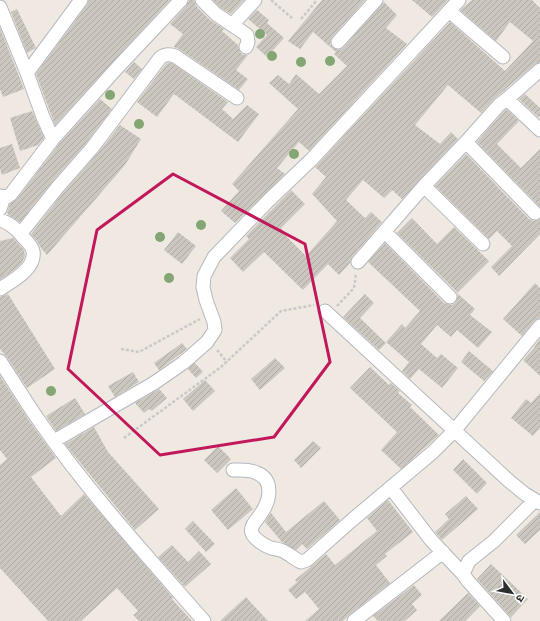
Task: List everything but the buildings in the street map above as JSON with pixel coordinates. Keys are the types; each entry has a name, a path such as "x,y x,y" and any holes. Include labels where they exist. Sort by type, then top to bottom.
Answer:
{"street":[{"path":"27,73 81,0"},
{"path":"1,201 11,194 53,139 181,0"},
{"path":"202,0 216,14 247,35 248,42 246,47"},
{"path":"232,25 255,0"},
{"path":"338,42 376,0"},
{"path":"54,441 154,383 183,363 207,342 215,330 203,287 204,276 214,257 268,201 311,160 459,0"},
{"path":"0,7 53,139"},
{"path":"449,10 503,57"},
{"path":"21,233 57,188 92,148 163,55 170,54 175,56 237,98"},
{"path":"358,262 424,186 499,105 540,70"},
{"path":"507,99 540,130"},
{"path":"466,142 535,213"},
{"path":"424,186 483,244"},
{"path":"0,220 21,233 33,250 30,265 25,271 0,289"},
{"path":"385,232 450,297"},
{"path":"319,308 509,481 525,494 537,501 494,541 469,561 463,574"},
{"path":"233,470 252,471 258,473 268,483 268,503 253,526 253,535 265,545 284,551 301,562 307,560 433,452 454,431 540,326"},
{"path":"0,361 41,424 76,471 204,621"},
{"path":"391,488 431,540 504,621"},
{"path":"354,621 443,552"}],"path":[{"path":"271,0 292,18"},
{"path":"301,19 317,0"},
{"path":"124,438 221,367 281,311 319,308 334,309 354,288 358,262"},
{"path":"121,349 138,352 211,314"}],"highlighted area":[{"path":"173,174 305,244 330,362 274,437 160,455 68,369 97,230"}]}
